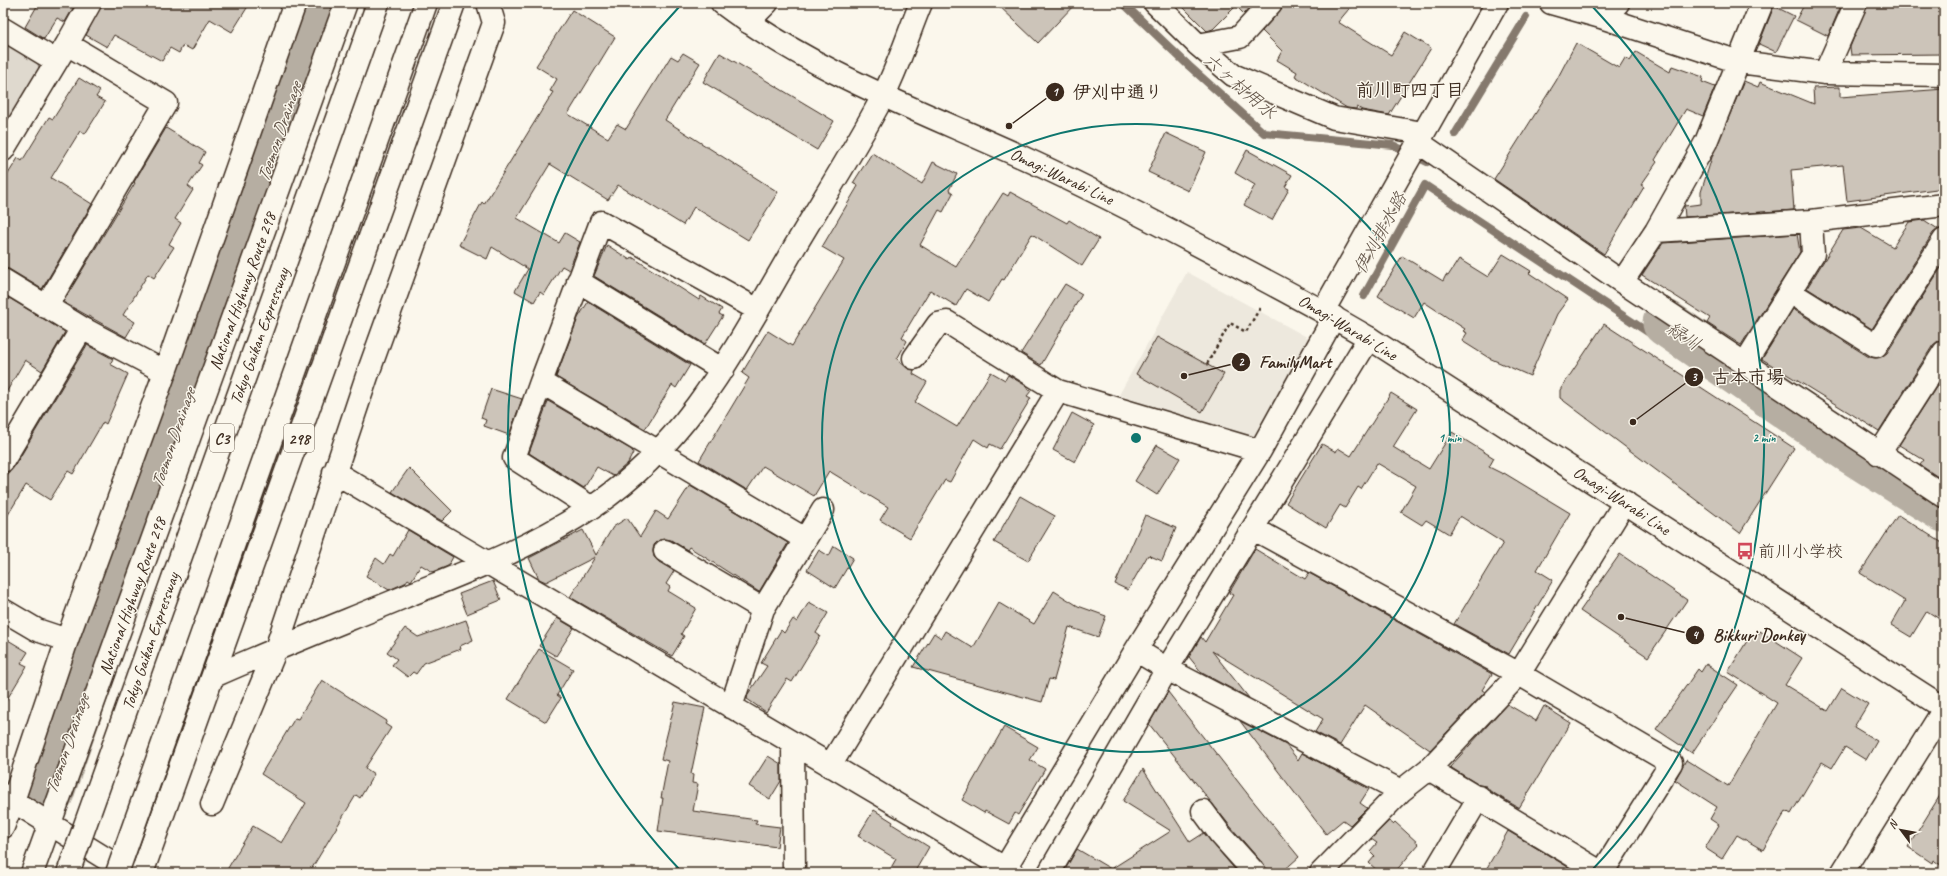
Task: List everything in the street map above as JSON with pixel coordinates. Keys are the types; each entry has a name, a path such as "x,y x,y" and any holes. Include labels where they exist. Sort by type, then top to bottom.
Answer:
{"main road":[{"path":"3,150 90,3"},
{"path":"3,827 8,798 68,640 165,372 295,3"},
{"name":"National Highway Route 298","path":"32,873 346,3"},
{"name":"Tokyo Gaikan Expressway","path":"68,873 378,3"},
{"path":"117,873 426,3"},
{"name":"298","path":"142,873 214,676 454,3"},
{"path":"212,804 276,649 334,472 494,23 488,3"},
{"name":"Omagi-Warabi Line","path":"722,3 748,22 826,68 883,97 957,128 1087,187 1153,220 1329,314 1625,502 1944,708"},
{"path":"748,22 767,3"},
{"path":"214,676 276,649 488,564 547,534 592,508 619,489 658,453 694,411 723,370 883,97 921,3"},
{"path":"1198,45 1240,37 1271,3"},
{"path":"334,472 1007,871 1136,650 1260,451 1420,138 1497,3"},
{"path":"1551,3 1611,10 1739,62 1825,73 1944,75"},
{"path":"1622,282 1656,231 1706,142 1762,3"},
{"path":"1825,73 1856,3"},
{"path":"1160,5 1198,45 1233,75 1334,118 1420,138 1622,282 1944,496"},
{"path":"3,30 61,52 166,103 46,307"},
{"path":"1656,231 1812,221 1944,205"},
{"path":"1745,363 1813,254 1812,221"},
{"path":"592,508 514,458 601,222 758,310"},
{"path":"1790,292 1876,346 1944,240"},
{"path":"3,280 82,328 165,372"},
{"path":"578,281 723,370"},
{"path":"914,358 938,324 947,322 1058,391 1260,451"},
{"path":"3,462 82,328"},
{"path":"1049,873 1167,669 1254,529 1369,338"},
{"path":"1879,454 1944,352"},
{"path":"541,382 658,453 805,539"},
{"path":"830,766 1058,391"},
{"path":"1320,873 1401,791 1429,769 1519,674 1625,502"},
{"path":"731,707 763,610 823,510"},
{"path":"1254,529 1519,674 1671,764 1602,873 1479,797 1429,769"},
{"path":"665,551 763,610"},
{"path":"3,610 37,630 68,640"},
{"path":"1136,650 1167,669 1401,791"},
{"path":"1842,873 1944,708"},
{"path":"793,743 794,873"},
{"path":"1434,873 1479,797"},
{"path":"8,798 129,873"},
{"path":"1202,811 1220,834 1255,873"}],"path":[{"path":"1206,364 1230,323 1246,332 1262,304"}],"shaded area":[{"path":"3,39 37,60 39,68 3,129"},
{"path":"1187,272 1316,342 1257,442 1119,395"}],"building":[{"path":"31,3 76,3 65,22 57,18 44,39 25,27 37,6"},
{"path":"102,3 250,3 232,32 210,19 192,50 183,45 179,53 170,48 162,61 114,35 107,47 86,35"},
{"path":"996,3 1076,3 1038,43"},
{"path":"1179,3 1254,3 1244,14 1236,6 1213,29 1207,31"},
{"path":"1283,3 1354,3 1338,22 1391,55 1405,32 1431,48 1389,115 1362,110 1357,107 1356,109 1347,108 1295,76 1297,72 1277,60 1282,51 1262,31 1280,11"},
{"path":"1805,3 1842,3 1828,36 1796,20"},
{"path":"1868,3 1944,3 1944,54 1851,55 1850,47"},
{"path":"1774,6 1794,16 1776,52 1759,44"},
{"path":"572,10 615,37 568,114 608,138 617,124 626,129 671,56 678,60 683,53 700,63 665,120 778,192 748,240 694,207 683,225 618,185 608,200 550,164 517,218 559,243 565,233 580,242 569,270 562,266 544,295 540,292 534,302 515,291 528,269 492,247 487,259 459,245 482,202 484,204 553,92 550,91 557,79 536,66"},
{"path":"1576,43 1619,68 1625,58 1630,61 1636,52 1670,72 1672,66 1703,77 1702,82 1715,87 1703,116 1686,109 1655,160 1657,162 1641,185 1644,187 1604,254 1494,179 1556,81"},
{"path":"720,53 834,121 817,150 703,82"},
{"path":"79,78 100,91 96,97 105,102 85,134 80,131 51,178 92,204 42,289 9,269 3,268 3,182 18,158 22,161 49,117 53,119"},
{"path":"1744,81 1758,87 1760,82 1814,104 1813,88 1840,87 1840,97 1944,89 1944,188 1847,201 1843,165 1791,170 1794,210 1685,217 1684,206 1701,204 1701,192 1713,154"},
{"path":"166,128 205,152 199,163 202,165 188,186 193,190 175,219 181,223 169,244 174,247 154,278 148,274 123,315 135,322 126,337 63,302 135,183 134,182"},
{"path":"1166,133 1206,152 1188,191 1148,172"},
{"path":"1247,150 1292,175 1285,187 1289,189 1272,220 1244,205 1255,185 1235,173"},
{"path":"872,153 922,184 933,162 957,174 949,190 953,193 943,212 939,210 920,245 956,267 1003,193 1008,196 1010,192 1067,223 1069,220 1099,239 1082,266 1032,234 1004,280 1002,279 988,302 966,289 956,306 930,290 902,337 907,341 897,359 907,368 914,370 913,374 927,382 915,402 957,427 991,372 1005,380 1008,375 1028,387 1027,389 1031,391 1027,396 1031,398 1000,449 990,444 988,448 974,439 950,482 945,480 910,538 880,520 888,507 829,471 814,496 763,466 747,490 699,461 749,378 742,373 765,335 768,331 792,346 844,260 822,247 858,186 853,183"},
{"path":"1924,220 1938,229 1933,233 1872,329 1807,288 1843,230 1861,228 1893,247 1909,222"},
{"path":"1797,234 1800,252 1741,345 1707,323 1710,318 1642,275 1663,243"},
{"path":"607,245 630,260 632,257 699,300 701,296 722,309 719,314 723,316 705,344 594,276"},
{"path":"1503,254 1531,271 1529,273 1568,299 1557,314 1530,376 1489,358 1462,341 1467,333 1463,331 1465,329 1424,302 1414,318 1378,296 1402,256 1443,281 1459,259 1488,277"},
{"path":"1944,263 1944,340 1938,341 1933,345 1879,431 1762,359 1793,309 1869,357 1881,357 1887,353"},
{"path":"1065,284 1082,294 1041,365 1021,353"},
{"path":"9,298 65,332 42,371 25,360 3,398 3,307"},
{"path":"588,302 690,365 676,388 672,385 645,429 556,377 578,318"},
{"path":"1604,324 1794,448 1740,533 1560,398 1560,390"},
{"path":"1157,337 1224,374 1202,412 1136,374"},
{"path":"87,345 113,359 110,364 128,374 106,424 103,422 73,474 68,471 50,500 26,485 3,523 3,480 14,467"},
{"path":"1944,375 1944,481 1920,465 1924,460 1899,445"},
{"path":"491,389 522,399 509,435 484,426 486,420 481,418"},
{"path":"1391,393 1417,409 1393,447 1429,469 1452,432 1494,458 1489,467 1503,474 1504,473 1570,513 1537,570 1553,580 1509,654 1454,624 1503,543 1460,516 1449,534 1426,520 1422,525 1401,512 1416,486 1377,463 1361,489 1358,487 1345,508 1340,505 1326,528 1286,503 1322,444 1336,452 1338,448 1351,456"},
{"path":"548,401 632,450 633,453 628,463 613,476 597,467 584,488 529,453"},
{"path":"1072,413 1094,425 1075,462 1053,450"},
{"path":"1157,445 1180,458 1157,495 1135,481"},
{"path":"409,468 452,511 442,521 392,492"},
{"path":"690,485 788,543 759,592 689,547 687,550 671,540 659,540 654,545 654,557 659,562 674,571 666,584 670,587 668,591 696,608 681,634 684,636 672,656 570,597 595,557 546,582 539,579 529,558 583,530 596,555 613,527 627,518 640,537 656,511 668,519"},
{"path":"1020,496 1055,516 1028,561 994,542"},
{"path":"1145,515 1176,528 1162,561 1148,555 1128,590 1115,584"},
{"path":"1898,515 1944,544 1944,622 1927,611 1911,637 1891,625 1905,601 1860,573"},
{"path":"408,530 453,557 448,566 433,572 421,565 411,581 408,579 405,583 389,590 366,576 376,558 384,564 390,554 393,556"},
{"path":"834,546 853,558 835,588 807,570 819,550 829,556"},
{"path":"1255,549 1305,579 1309,573 1492,674 1482,690 1485,692 1430,750 1365,705 1340,745 1315,732 1323,719 1212,651 1249,698 1202,673 1189,657 1201,637 1205,642 1233,595 1229,593"},
{"path":"1620,554 1687,600 1648,657 1580,611"},
{"path":"493,581 501,600 467,614 459,594"},
{"path":"1054,591 1078,606 1106,616 1098,637 1069,627 1054,680 1049,679 1042,702 913,667 934,633 941,638 945,631 973,648 999,603 1034,624"},
{"path":"809,602 828,613 816,633 820,636 792,682 787,679 766,712 747,699 748,694 767,666 761,663 781,630 784,633 793,619 797,622"},
{"path":"557,618 574,628 556,656 539,646"},
{"path":"466,620 473,640 460,646 461,649 424,663 416,674 413,672 408,677 392,665 397,659 387,652 405,628 418,637"},
{"path":"1760,631 1802,658 1785,685 1828,711 1842,688 1868,704 1854,727 1877,741 1866,760 1845,747 1832,768 1822,762 1791,814 1786,811 1763,850 1737,835 1722,859 1705,848 1719,825 1710,819 1717,807 1675,780 1686,760 1728,786 1777,703 1728,672 1750,636 1755,639"},
{"path":"3,637 28,652 21,663 27,666 3,706"},
{"path":"539,649 573,669 557,695 561,698 546,722 508,699"},
{"path":"1706,664 1738,685 1692,753 1656,729 1698,669 1701,672"},
{"path":"322,680 387,721 385,724 391,728 365,768 374,774 360,798 356,795 309,873 225,873 253,826 282,843 306,803 261,774 295,718 298,719"},
{"path":"1168,692 1299,857 1281,873 1267,873 1264,865 1230,826 1149,724"},
{"path":"675,702 705,708 691,774 693,775 692,783 698,784 693,811 757,820 755,824 780,827 777,847 658,831 663,798 661,798 668,761 661,759"},
{"path":"1507,704 1536,721 1544,706 1571,723 1519,808 1490,791 1486,786 1479,785 1450,767"},
{"path":"1240,721 1286,745 1298,760 1302,753 1369,789 1360,803 1367,808 1350,825 1343,820 1326,834"},
{"path":"1004,727 1038,747 1030,760 1045,769 1018,815 1015,813 1009,824 985,811 984,813 962,800"},
{"path":"768,756 781,764 781,781 770,799 749,786"},
{"path":"1143,769 1190,842 1204,833 1238,873 1063,873 1077,849 1111,869 1171,831 1123,801"},
{"path":"1944,789 1944,867 1933,860 1932,863 1908,847"},
{"path":"874,810 893,822 892,824 929,847 914,873 888,873 896,859 858,836"},
{"path":"1389,821 1393,824 1395,822 1419,844 1394,873 1380,873 1369,863 1375,856 1370,851 1377,843 1371,839"},
{"path":"1508,831 1578,873 1484,873"}],"waterway":[{"name":"Toemon Drainage","path":"51,792 324,3"},
{"name":"六ヶ村用水","path":"1123,3 1189,66 1264,133 1393,145 1427,162"},
{"name":"伊刈排水路","path":"1455,134 1526,17"},
{"path":"1364,296 1425,185 1887,490"},
{"name":"緑川","path":"1666,323 1849,449 1944,509"}],"place":[{"name":"伊刈中通り","path":"1009,126"},
{"name":"FamilyMart","path":"1184,376"},
{"name":"古本市場","path":"1633,422"},
{"name":"前川小学校","path":"1745,551"},
{"name":"Bikkuri Donkey","path":"1621,617"}],"district":[{"name":"前川町四丁目","path":"1410,90"}]}
